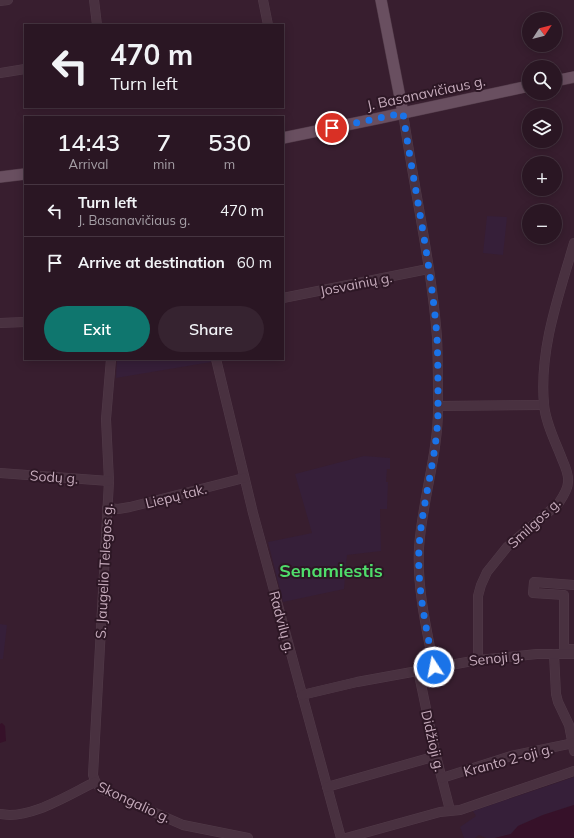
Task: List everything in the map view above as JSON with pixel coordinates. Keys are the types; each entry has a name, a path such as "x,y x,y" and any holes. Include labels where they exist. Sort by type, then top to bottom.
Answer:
{"main road":[{"path":"381,0 403,113"},
{"path":"562,80 574,77"},
{"name":"J. Basanavičiaus g.","path":"284,138 522,88"},
{"path":"0,177 24,174"}],"street":[{"path":"0,1 8,0"},
{"path":"94,0 97,24"},
{"path":"263,0 268,24"},
{"path":"0,73 24,69"},
{"path":"403,113 428,269 437,338 438,406 422,524 419,560 421,599 434,667"},
{"name":"Smilgos g.","path":"478,660 478,596 481,584 487,572 506,547 558,504 571,484 546,415 544,405 544,362 546,347 574,243"},
{"name":"Josvainių g.","path":"284,298 428,269"},
{"path":"0,323 24,322"},
{"name":"S. Jaugelio Telegos g.","path":"95,782 93,775 108,480 106,419 110,360"},
{"name":"Radvilų g.","path":"216,360 244,478 341,838"},
{"path":"438,406 544,405"},
{"name":"Sodų g.","path":"0,473 108,480"},
{"name":"Liepų tak.","path":"107,508 118,509 130,507 244,478"},
{"path":"574,585 534,582 533,592 564,595 564,649 574,649"},
{"path":"554,654 558,702 569,725 574,746"},
{"name":"Senoji g.","path":"302,695 357,682 478,660 518,655 574,654"},
{"name":"Didžioji g.","path":"418,670 436,756 450,810"},
{"name":"Kranto 2-oji g.","path":"442,778 506,757 574,746"},
{"path":"327,787 436,756"},
{"path":"346,838 450,810 460,810 574,771"},
{"name":"Skongalio g.","path":"0,814 13,815 33,812 95,782 103,790 183,825 248,838"}],"shaded area":[{"path":"487,216 507,217 503,255 483,253"},
{"path":"117,360 210,360 211,362 116,378"},
{"path":"364,456 390,458 390,469 387,469 386,482 388,482 387,509 380,509 381,551 347,555 344,589 283,602 268,542 312,533 295,474"},
{"path":"0,624 7,625 3,659 0,659"},
{"path":"2,723 5,726 6,741 0,743 0,724"},
{"path":"574,777 574,805 543,815 518,826 511,834 495,838 486,838 479,835 475,838 464,838 460,827 476,816 473,811"},
{"path":"574,805 574,838 495,838 511,834 518,826 543,815"}],"district":[{"name":"Senamiestis","path":"331,570"}],"route":[{"path":"332,128 403,113 428,269 437,338 438,406 436,432 419,547 419,579 421,599 434,667"}]}
